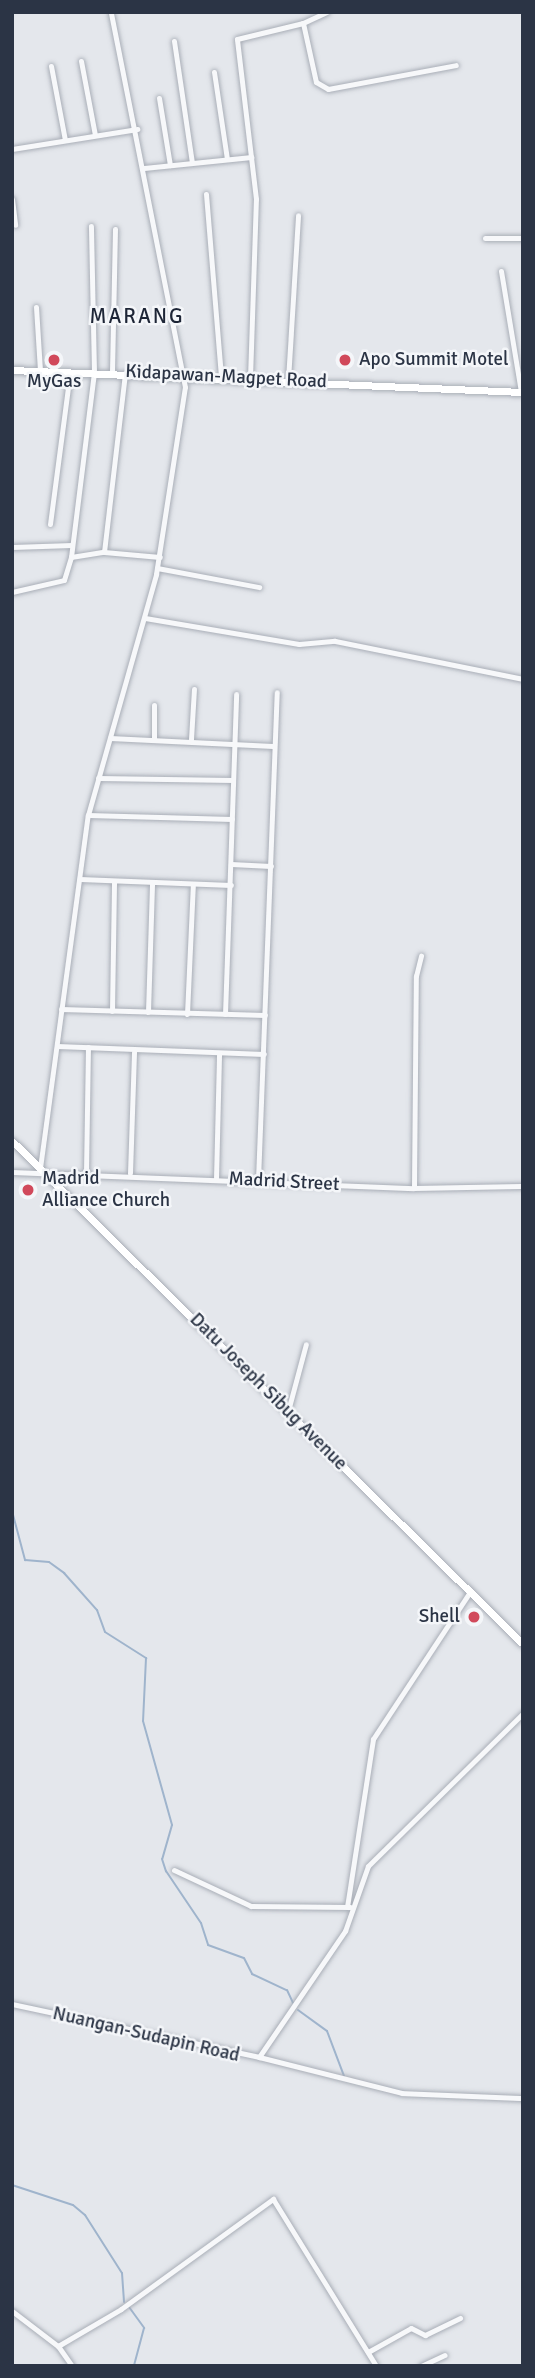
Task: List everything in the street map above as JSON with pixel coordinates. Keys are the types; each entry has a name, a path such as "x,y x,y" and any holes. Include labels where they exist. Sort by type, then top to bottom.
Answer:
{"main road":[{"name":"Kidapawan-Magpet Road","path":"12,370 185,375 522,392"},
{"name":"Datu Joseph Sibug Avenue","path":"12,1141 523,1644"}],"street":[{"path":"43,1171 61,1009 88,815 158,568 185,375 137,129 111,12"},
{"path":"250,378 257,222 235,43 248,34 303,23 327,12"},
{"path":"303,23 315,79 323,88 456,65"},
{"path":"174,41 192,163"},
{"path":"81,61 95,135"},
{"path":"51,65 65,140"},
{"path":"214,72 227,159"},
{"path":"159,98 170,165"},
{"path":"12,149 137,129"},
{"path":"144,169 251,157"},
{"path":"206,194 221,377"},
{"path":"12,199 16,225"},
{"path":"288,380 298,215"},
{"path":"12,592 64,580 71,558 94,372 91,226"},
{"path":"112,372 115,229"},
{"path":"485,238 523,238"},
{"path":"501,271 522,392"},
{"path":"36,307 40,371"},
{"path":"50,524 70,373"},
{"path":"104,552 125,373"},
{"path":"12,547 72,545"},
{"path":"71,558 104,552 160,557"},
{"path":"158,568 259,587"},
{"path":"145,618 287,642 335,641 523,679"},
{"path":"191,740 194,689"},
{"path":"258,1180 277,692"},
{"path":"225,1014 236,694"},
{"path":"154,705 154,738"},
{"path":"110,738 154,738 273,746"},
{"path":"99,778 233,780"},
{"path":"88,815 232,819"},
{"path":"231,864 271,866"},
{"path":"80,879 231,885"},
{"path":"112,1011 114,881"},
{"path":"148,1012 152,882"},
{"path":"187,1014 193,884"},
{"path":"414,1188 416,976 421,956"},
{"path":"61,1009 265,1016"},
{"path":"57,1046 134,1052 264,1054"},
{"path":"86,1173 88,1047"},
{"path":"130,1173 134,1052"},
{"path":"216,1179 219,1053"},
{"name":"Madrid Street","path":"12,1172 130,1173 414,1188 523,1186"},
{"path":"288,1411 306,1344"},
{"path":"174,1870 251,1906 350,1907 373,1739 470,1592"},
{"name":"Nuangan-Sudapin Road","path":"12,2004 259,2057 332,1952 373,1860 523,1713"},
{"path":"259,2057 402,2093 523,2098"},
{"path":"58,2346 121,2309 273,2199 376,2366"},
{"path":"12,2311 58,2346 72,2366"},
{"path":"368,2352 412,2328 425,2335 460,2318"},
{"path":"421,2366 445,2355"}],"waterway":[{"path":"12,1511 25,1560 49,1562 64,1573 97,1610 105,1632 146,1658 143,1721 172,1825 162,1859 166,1871 201,1923 208,1945 244,1958 252,1974 287,1990 293,2003"},
{"path":"298,2010 327,2031 344,2076"},
{"path":"12,2185 73,2205 85,2215 122,2273 124,2302"},
{"path":"129,2307 144,2328 134,2366"}],"place":[{"name":"MyGas","path":"54,360"},
{"name":"Apo Summit Motel","path":"345,360"},
{"name":"Madrid Alliance Church","path":"28,1190"},
{"name":"Shell","path":"474,1617"}],"district":[{"name":"MARANG","path":"137,316"}]}
